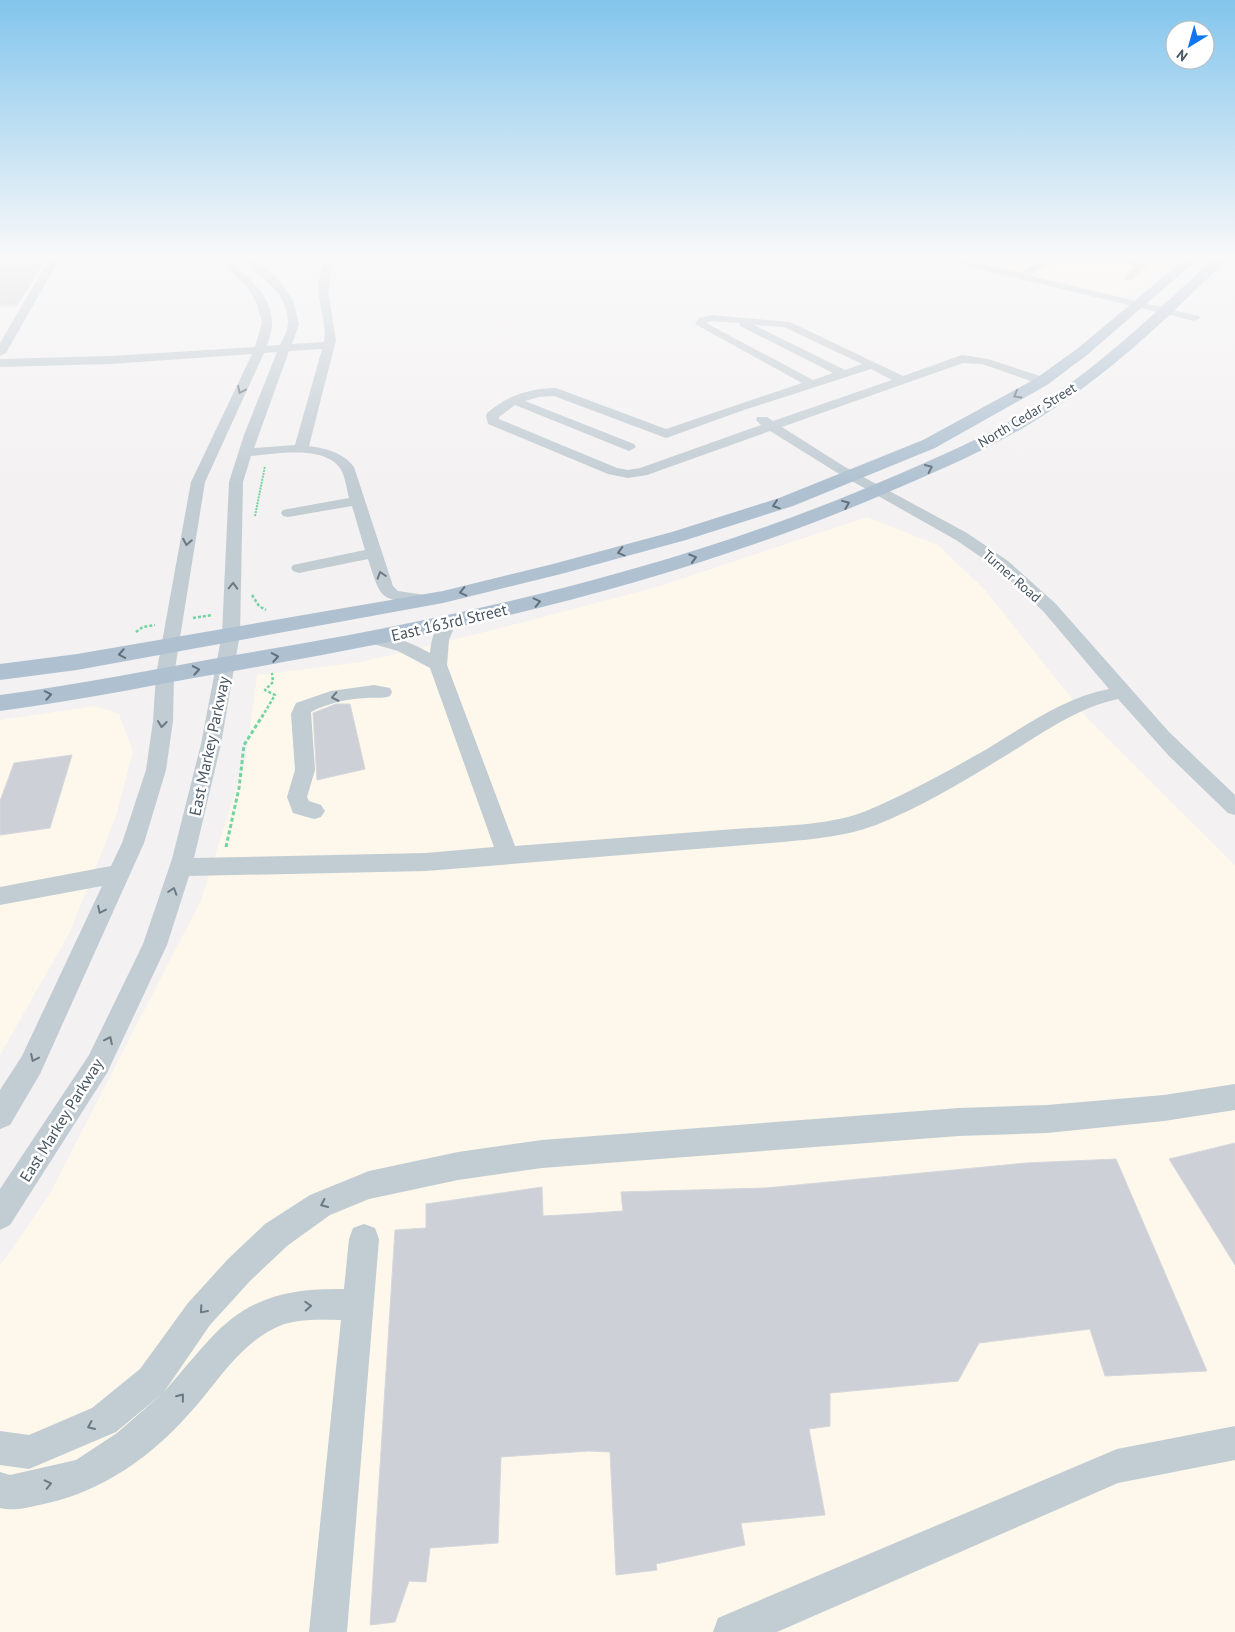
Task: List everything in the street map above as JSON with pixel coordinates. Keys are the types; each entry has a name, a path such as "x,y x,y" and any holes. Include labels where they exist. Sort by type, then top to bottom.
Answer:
{"main road":[{"name":"North Cedar Street","path":"852,474 929,444 1042,381 1103,334"},
{"name":"North Cedar Street","path":"881,489 997,436 1059,398 1106,363 1139,334"},
{"name":"East 163rd Street","path":"0,672 77,662 231,634 267,619 426,600 554,570 679,536 786,502 852,474"},
{"name":"East 163rd Street","path":"0,703 376,639 556,598 741,544 881,489"}],"street":[{"path":"0,353 11,334"},
{"path":"0,1115 31,1066 133,843 156,770 163,721 165,675 198,482 260,350 265,334"},
{"name":"East Markey Parkway","path":"0,1215 98,1064 155,945 181,867 209,753 227,665 231,634 236,482 245,452 289,334"},
{"path":"301,449 332,334"},
{"path":"719,334 812,384"},
{"path":"764,334 844,374"},
{"path":"807,334 902,380"},
{"path":"0,363 111,360 329,346"},
{"path":"666,434 556,392 543,390 534,392 496,410 492,416 493,420 613,471 628,474 642,472 962,359 971,359 1042,381"},
{"path":"590,461 740,407 872,365"},
{"path":"515,401 638,444"},
{"name":"Turner Road","path":"740,407 988,553 1023,582 1074,635 1122,692 1208,784 1235,807"},
{"path":"245,452 301,449 319,450 337,457 347,467 385,588 394,595 426,600"},
{"path":"288,512 358,501"},
{"path":"299,568 374,553"},
{"path":"447,623 440,640 438,665 508,855"},
{"path":"376,639 404,647 438,665"},
{"path":"314,811 300,807 297,798 305,770 300,714 303,708 313,702 361,692 383,692"},
{"path":"181,867 417,862 783,834 832,828 869,819 916,796 992,755 1070,708 1094,698 1122,692"},
{"path":"0,896 118,874"},
{"path":"0,1448 29,1452 104,1420 152,1381 199,1314 239,1270 276,1235 320,1205 369,1185 458,1166 542,1154 959,1122 1047,1120 1164,1108 1235,1097"},
{"path":"328,1632 364,1239"},
{"path":"0,1490 10,1492 77,1477 122,1452 175,1405 221,1349 247,1326 279,1310 305,1306 358,1305"},
{"path":"732,1632 1117,1466 1235,1442"}],"path":[{"path":"230,847 225,847 239,788 244,745 275,696 272,692 265,690 273,682 270,658"}],"shaded area":[{"path":"867,517 938,545 985,590 1088,719 1235,865 1235,1632 0,1632 0,1266 49,1195 201,900 246,758 257,675 361,662 497,629 653,588"},
{"path":"95,706 119,714 133,752 115,819 70,932 0,1055 0,720"}],"building":[{"path":"336,704 350,704 365,769 317,780 313,713"},
{"path":"72,755 50,828 0,835 0,801 14,763"},
{"path":"1235,1143 1235,1265 1169,1159"},
{"path":"1116,1159 1207,1371 1105,1376 1090,1329 979,1343 958,1381 830,1393 830,1426 809,1429 825,1515 741,1523 745,1545 656,1564 657,1570 616,1575 610,1452 589,1451 501,1457 498,1543 430,1548 426,1582 409,1581 395,1622 370,1625 395,1230 426,1228 426,1204 542,1187 543,1216 579,1214 623,1211 621,1192 766,1188 1026,1163"}]}
